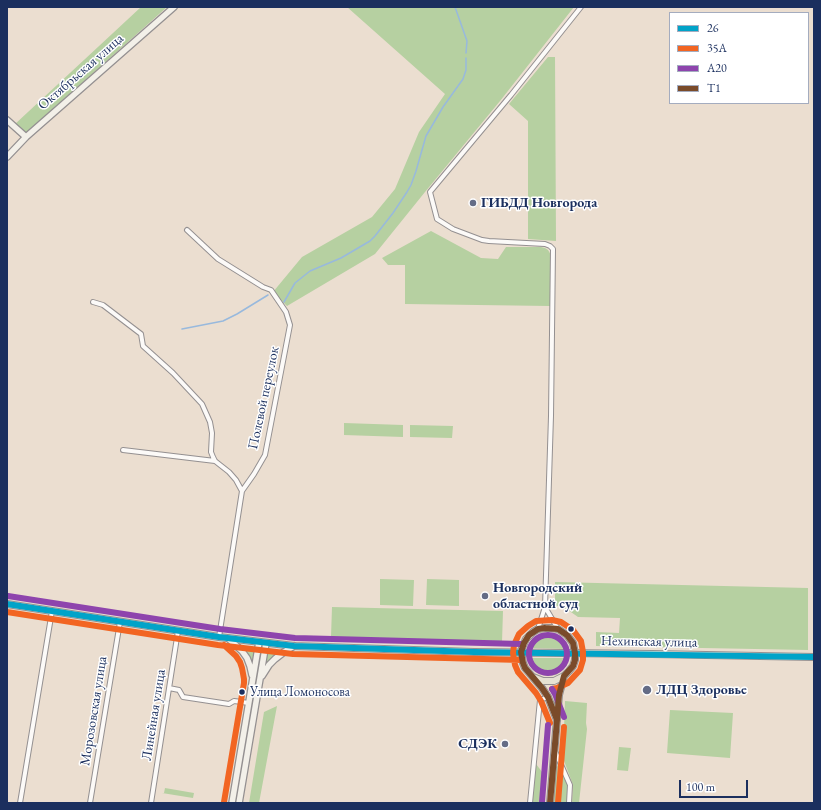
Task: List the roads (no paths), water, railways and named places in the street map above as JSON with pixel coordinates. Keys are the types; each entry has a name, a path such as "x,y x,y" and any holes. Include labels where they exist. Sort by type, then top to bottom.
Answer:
{"main road":[{"name":"Октябрьская улица","path":"7,157 26,137 174,7"},
{"path":"7,120 26,137"},
{"name":"Нехинская улица","path":"7,604 229,639 294,646 814,657"},
{"path":"533,676 543,681 554,681 564,676 569,671 573,666 575,653 573,643 567,635 558,629 538,629 526,639 521,652 523,663 548,697 557,720"},
{"path":"229,639 247,658 252,672 252,684"},
{"path":"232,803 259,642"},
{"path":"239,803 266,643"},
{"path":"259,683 264,671 269,665 294,646"},
{"path":"550,803 559,695 564,676"},
{"path":"239,759 246,760"}],"street":[{"path":"538,629 545,607 551,416 553,249 545,244 482,240 453,229 437,220 430,192 511,95 581,7"},
{"name":"Полевой переулок","path":"187,230 218,259 263,287 271,290 286,312 290,325 265,455 242,491 219,637"},
{"path":"93,302 103,305 141,334 143,346 173,373 202,404 210,422 212,433 211,452 215,461 232,476 239,484 242,491"},
{"path":"123,450 215,461"},
{"path":"545,607 558,629"},
{"path":"20,803 52,611"},
{"name":"Морозовская улица","path":"90,803 120,622"},
{"name":"Линейная улица","path":"151,803 178,631"},
{"path":"169,688 178,690 183,697 229,704 234,701 248,703"},
{"path":"530,803 540,700 548,697"},
{"path":"554,751 570,785 569,803"}],"waterway":[{"path":"455,7 467,41 466,53"},
{"path":"284,302 295,283 310,271 341,258 370,241 393,213 411,185 426,136 443,107 463,79 466,70 466,58"},
{"path":"182,329 223,321 268,295"}],"place":[{"name":"ГИБДД Новгорода","path":"473,203"},
{"name":"Новгородский областной суд","path":"485,596"},
{"name":"ЛДЦ Здоровье","path":"647,690"},
{"name":"Улица Ломоносова","path":"242,692"},
{"name":"СДЭК","path":"505,744"}]}
